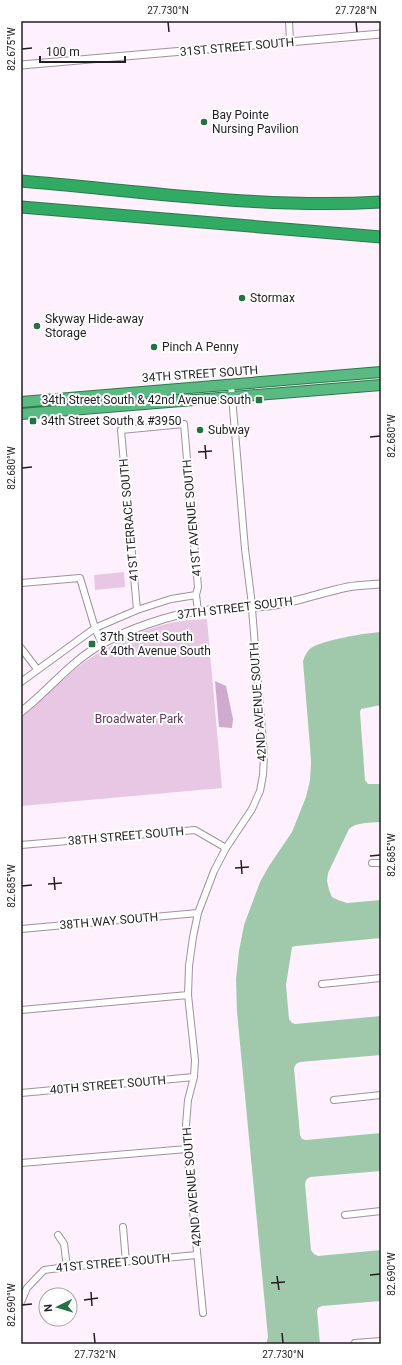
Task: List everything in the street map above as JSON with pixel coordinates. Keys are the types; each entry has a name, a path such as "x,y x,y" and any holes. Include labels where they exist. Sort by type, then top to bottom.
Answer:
{"highway":[{"path":"21,181 280,203 355,204 381,202"},
{"path":"21,207 379,237"},
{"path":"356,387 368,380 378,377 381,372"},
{"name":"34TH STREET SOUTH","path":"21,402 381,372"},
{"path":"22,414 381,385"},
{"path":"22,414 31,408 58,405 71,397"}],"street":[{"path":"289,21 290,42"},
{"name":"31ST STREET SOUTH","path":"21,65 381,34"},
{"name":"42ND AVENUE SOUTH","path":"202,1313 186,1125 188,1100 194,1077 195,1060 188,995 189,966 198,913 214,871 226,848 252,809 260,791 263,775 264,755 251,607 244,549 231,385"},
{"name":"41ST TERRACE SOUTH","path":"137,610 121,430 184,424"},
{"name":"41ST AVENUE SOUTH","path":"184,424 198,587 196,595 198,611"},
{"path":"21,583 80,578 95,628 102,644"},
{"name":"37TH STREET SOUTH","path":"21,712 35,701 60,675 102,644 130,631 172,616 198,611 293,602 349,587 381,584"},
{"path":"21,682 95,628 137,610 171,600 196,595"},
{"path":"21,648 37,669"},
{"name":"38TH STREET SOUTH","path":"21,845 195,830 226,848"},
{"path":"372,863 381,863"},
{"name":"38TH WAY SOUTH","path":"21,929 198,913"},
{"path":"322,984 381,978"},
{"path":"21,1010 188,995"},
{"name":"40TH STREET SOUTH","path":"21,1093 194,1077"},
{"path":"334,1100 381,1095"},
{"path":"21,1163 187,1149"},
{"path":"346,1215 381,1211"},
{"path":"123,1228 126,1262"},
{"path":"58,1235 64,1244 67,1267"},
{"name":"41ST STREET SOUTH","path":"21,1302 27,1288 44,1270 197,1255"},
{"path":"21,1285 27,1288"},
{"path":"355,1343 381,1341"}],"green space":[{"path":"124,572 125,587 95,590 94,575"},
{"name":"Broadwater Park","path":"207,619 222,788 21,806 21,718 83,663 119,642 159,626 180,621"}],"shaded area":[{"path":"381,632 381,705 361,709 360,712 365,780 368,784 381,784 381,822 360,824 349,829 328,873 327,881 332,897 338,900 347,903 381,900 381,938 292,947 286,985 289,1019 295,1024 381,1016 381,1055 300,1062 296,1064 294,1068 300,1135 302,1139 306,1140 381,1133 381,1171 310,1177 306,1180 305,1184 311,1250 318,1256 381,1250 381,1301 322,1306 318,1308 320,1344 266,1344 268,1337 237,1012 236,979 239,951 244,925 260,882 292,832 306,797 310,780 310,746 303,662 305,656 311,648 325,642 355,635"},
{"path":"215,681 226,686 233,719 232,728 219,727"}],"place":[{"name":"Bay Pointe Nursing Pavilion","path":"204,122"},
{"name":"Stormax","path":"242,298"},
{"name":"Skyway Hide-away Storage","path":"37,326"},
{"name":"Pinch A Penny","path":"154,347"},
{"name":"34th Street South & 42nd Avenue South","path":"259,400"},
{"name":"34th Street South & #3950","path":"33,421"},
{"name":"Subway","path":"200,430"},
{"name":"37th Street South & 40th Avenue South","path":"92,644"}]}
